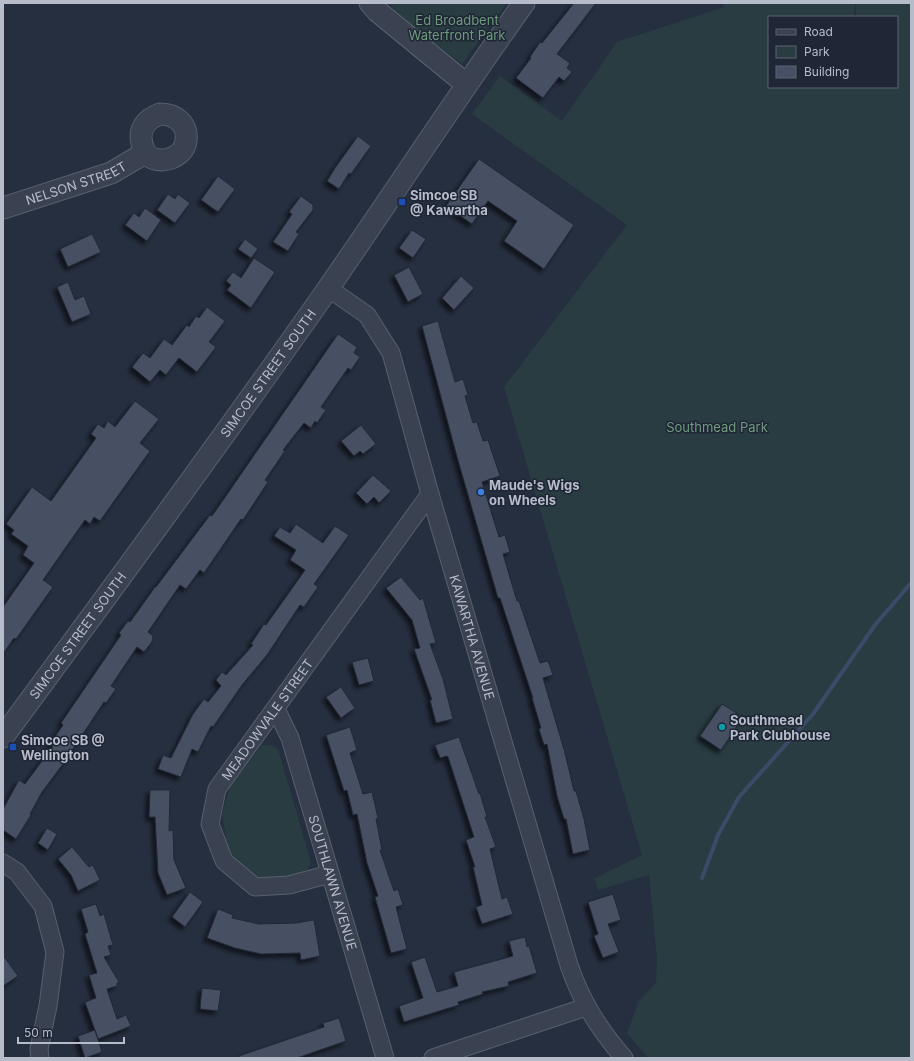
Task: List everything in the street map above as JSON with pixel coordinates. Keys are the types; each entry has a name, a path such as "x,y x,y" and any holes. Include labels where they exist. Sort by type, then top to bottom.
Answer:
{"street":[{"path":"370,3 377,11 466,84"},
{"name":"SIMCOE STREET SOUTH","path":"3,737 251,398 328,288 466,84 524,3"},
{"name":"NELSON STREET","path":"3,208 105,176 145,153"},
{"name":"KAWARTHA AVENUE","path":"328,288 367,315 391,353 430,494 569,965 586,1007 597,1024 624,1058"},
{"name":"MEADOWVALE STREET","path":"330,874 289,885 255,887 224,861 210,824 217,789 430,494"},
{"name":"SOUTHLAWN AVENUE","path":"276,709 290,738 385,1058"},
{"path":"3,862 17,872 43,906 55,952 48,1006 39,1049 40,1058"},
{"path":"433,1058 586,1007"}],"green space":[{"name":"Ed Broadbent Waterfront Park","path":"389,3 507,3 462,64 405,21"},
{"name":"Southmead Park","path":"723,3 855,3 854,16 768,16 768,88 898,88 898,16 856,16 856,3 911,3 911,1058 648,1058 627,1033 639,1001 656,983 657,959 649,875 598,890 595,878 642,855 504,387 627,225 472,114 500,76 562,121 617,42 724,7"},
{"path":"262,745 270,745 278,749 311,862 306,873 269,881 245,872 228,850 222,814 230,786"}],"building":[{"path":"574,3 596,3 557,54 570,63 567,68 572,72 564,81 559,77 543,98 516,78 531,58 530,57 540,42 542,43"},
{"path":"358,136 371,146 351,174 349,173 339,189 327,181"},
{"path":"479,159 574,225 544,269 504,241 517,221 488,201 472,224 446,206"},
{"path":"218,176 235,189 218,212 201,200"},
{"path":"168,194 175,199 178,194 190,203 175,223 157,210"},
{"path":"301,196 313,205 313,210 296,232 299,234 288,251 273,242 292,214 289,212"},
{"path":"145,208 161,220 147,241 125,225 134,213 139,217"},
{"path":"412,230 426,239 413,258 399,248"},
{"path":"92,234 101,252 68,267 60,249"},
{"path":"245,239 258,249 251,258 238,249"},
{"path":"254,258 275,272 251,308 227,290 231,285 226,281 233,272 241,278"},
{"path":"409,267 423,294 408,302 394,275"},
{"path":"461,276 474,288 454,310 442,298"},
{"path":"68,282 75,300 84,296 91,314 72,322 57,287"},
{"path":"207,307 225,321 209,342 216,347 197,372 179,358 166,375 160,370 150,382 132,367 143,353 150,358 164,339 172,345 187,325 189,327 196,316 199,318"},
{"path":"438,321 455,382 463,379 468,395 465,396 473,423 477,422 483,441 488,440 500,476 482,482 499,537 505,535 510,552 503,554 517,601 519,601 540,663 548,661 553,675 543,678 565,753 574,791 576,791 584,819 590,850 573,854 566,819 564,819 557,796 547,744 544,745 539,729 541,728 533,698 500,598 498,598 457,457 422,326"},
{"path":"338,334 357,347 354,353 360,357 351,370 348,368 321,407 326,410 317,423 315,421 311,428 304,423 283,450 285,451 265,480 268,482 243,520 241,519 204,573 200,570 186,589 180,585 148,632 153,636 152,642 144,652 137,647 111,686 116,689 106,703 104,702 63,764 42,792 30,814 31,815 16,839 3,830 3,809 19,780 25,784 53,746 50,744 63,725 61,723 121,635 119,633 128,621 130,622 210,515 212,516"},
{"path":"135,401 159,419 140,443 150,451 100,521 94,517 90,524 85,520 43,580 53,587 16,639 14,638 3,654 3,607 34,563 23,555 28,546 11,534 14,530 6,524 32,487 51,501 96,438 91,434 98,424 104,428 108,421 115,427"},
{"path":"361,425 376,444 363,454 360,451 354,456 341,441"},
{"path":"373,475 391,491 379,503 374,497 367,504 356,493"},
{"path":"296,524 323,543 335,526 349,535 314,584 318,587 304,607 300,605 267,655 242,685 213,727 211,726 198,752 192,749 181,777 158,769 163,755 171,758 193,714 204,699 208,702 221,686 216,680 222,672 226,675 253,645 251,644 264,624 266,625 305,570 290,560 296,550 274,536 280,527 290,533"},
{"path":"401,577 420,600 423,598 436,643 430,644 443,679 453,719 436,723 430,700 432,700 414,649 420,648 412,620 386,588"},
{"path":"368,658 374,681 359,685 352,662"},
{"path":"341,687 355,708 341,718 326,697"},
{"name":"Southmead Park Clubhouse","path":"722,704 743,717 721,750 700,736"},
{"path":"350,727 357,750 350,753 363,794 372,792 378,818 376,819 382,850 380,850 394,891 398,889 403,905 396,907 407,949 391,953 375,897 378,896 367,863 357,814 353,815 347,790 344,791 326,735"},
{"path":"459,737 479,794 480,793 487,817 485,817 496,847 490,849 502,899 507,897 513,914 482,924 476,907 482,905 473,867 475,867 466,840 474,837 448,757 440,758 435,745"},
{"path":"150,790 170,790 169,831 173,830 174,860 186,888 167,895 158,873 155,817 149,817"},
{"path":"47,828 57,834 48,850 38,843"},
{"path":"72,847 89,867 93,865 100,880 78,891 71,875 58,859"},
{"path":"190,892 203,902 185,927 172,917"},
{"path":"613,894 621,920 608,924 619,952 603,958 594,936 598,934 588,902"},
{"path":"96,904 100,916 104,914 113,945 108,946 111,955 104,957 119,982 117,983 117,986 107,989 117,1019 126,1015 131,1026 98,1039 85,1002 96,998 89,975 97,973 85,934 88,932 81,909"},
{"path":"218,909 233,915 232,918 259,924 296,923 314,920 320,956 301,960 300,953 261,954 235,948 207,938"},
{"path":"525,937 527,947 529,946 537,973 508,982 509,986 482,992 483,994 458,1002 459,1005 404,1022 399,1006 423,998 411,962 425,957 437,992 458,986 454,972 513,956 509,941"},
{"path":"3,955 18,976 3,986"},
{"path":"202,988 221,990 218,1011 200,1009"},
{"path":"339,1018 346,1041 297,1058 239,1058 239,1056 324,1027 323,1023"},
{"path":"95,1030 102,1052 85,1058 78,1036"}],"waterway":[{"path":"702,878 718,835 739,797 813,714 875,625 911,583"}],"place":[{"name":"Simcoe SB @ Kawartha","path":"402,202"},
{"name":"Maude's Wigs on Wheels","path":"481,492"},
{"name":"Southmead Park Clubhouse","path":"722,727"},
{"name":"Simcoe SB @ Wellington","path":"13,747"}]}
